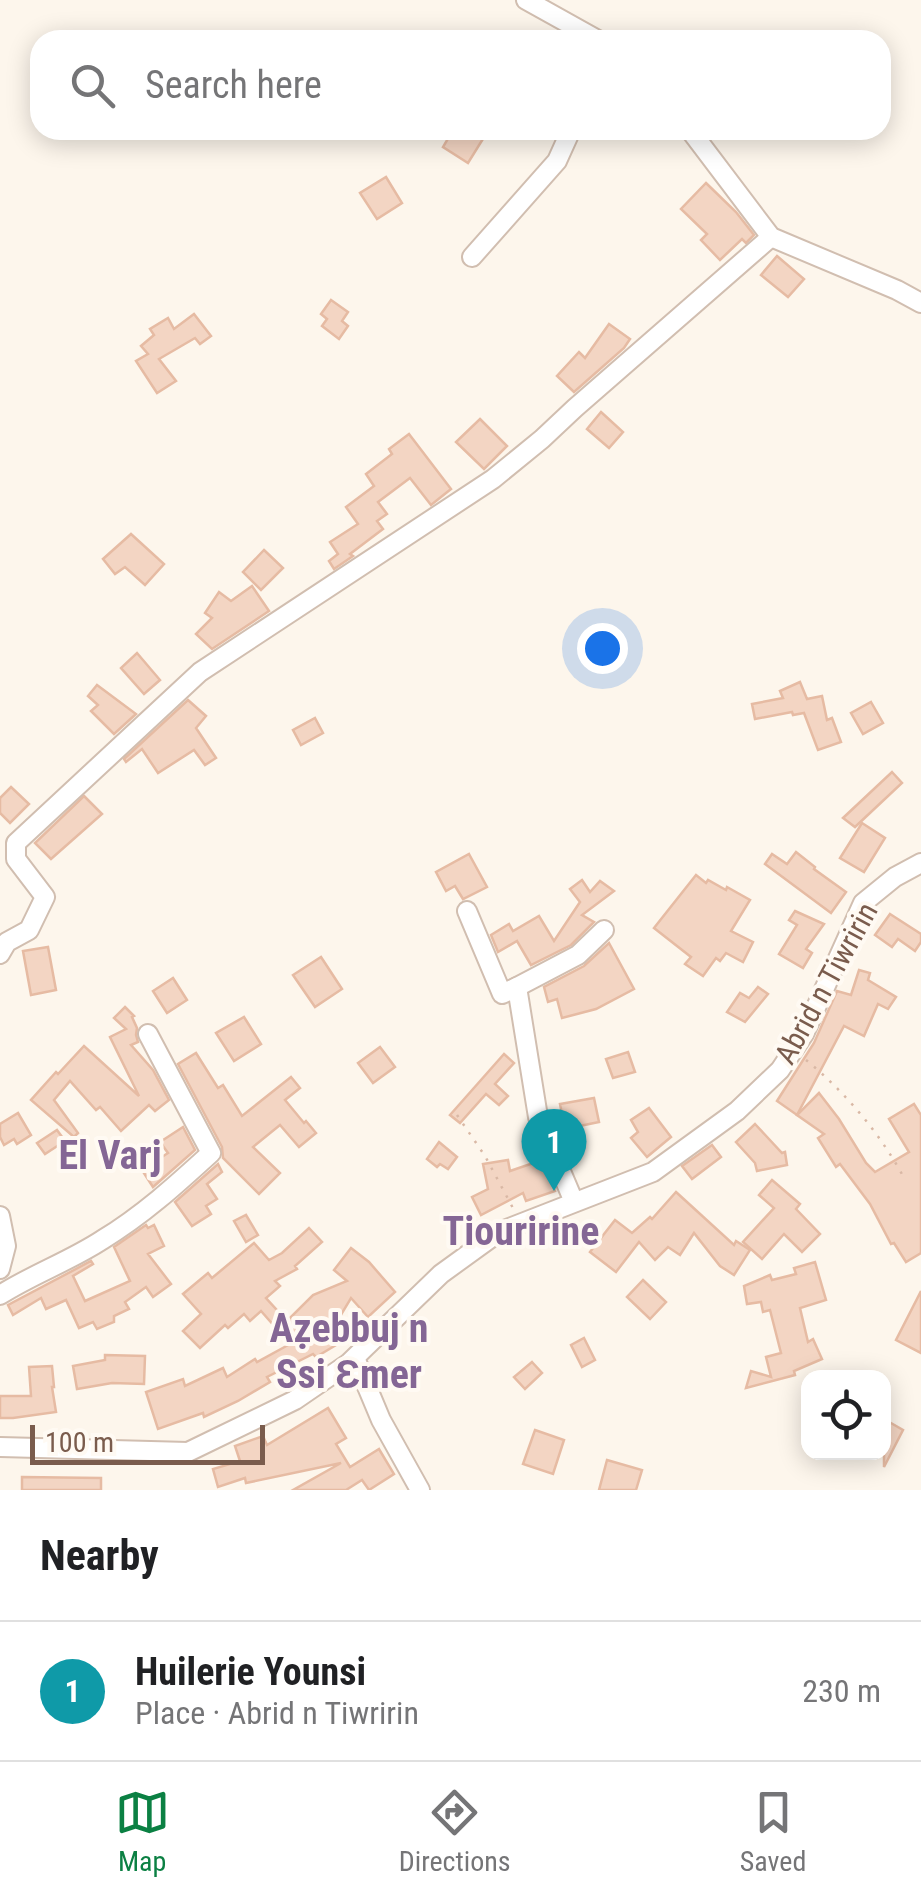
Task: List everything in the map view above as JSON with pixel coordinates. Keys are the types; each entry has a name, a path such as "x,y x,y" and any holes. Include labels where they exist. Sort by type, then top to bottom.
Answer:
{"street":[{"path":"526,0 580,30"},
{"path":"472,257 557,160 566,140"},
{"path":"698,140 771,237 921,303"},
{"path":"0,954 7,942 29,930 45,897 16,859 16,842 200,672 493,479 771,237"},
{"name":"Abrid n Tiwririn","path":"0,1447 188,1452 295,1400 355,1358 441,1274 499,1232 653,1172 737,1111 780,1070 804,1034 863,902 921,863"},
{"path":"467,911 502,994 578,955 604,930"},
{"path":"517,988 538,1117 574,1202"},
{"path":"0,1295 114,1232 157,1203 210,1152 148,1034"},
{"path":"0,1216 6,1246 0,1269"},
{"path":"355,1358 381,1420 420,1490"}],"path":[{"path":"793,1050 863,1118 903,1176"},
{"path":"457,1115 485,1156 520,1225"}],"building":[{"path":"447,140 482,140 468,163 443,147"},
{"path":"386,177 402,203 377,219 360,193"},
{"path":"706,183 754,235 746,243 742,239 720,260 701,240 707,234 681,209"},
{"path":"777,256 804,279 788,297 761,275"},
{"path":"331,300 348,312 342,321 348,326 339,339 322,326 327,319 321,314"},
{"path":"194,314 211,336 200,344 195,338 159,359 176,381 157,393 136,361 148,354 141,346 154,335 150,329 168,318 174,329"},
{"path":"609,324 630,339 574,392 557,376 579,352 585,358"},
{"path":"601,412 623,432 609,448 587,429"},
{"path":"480,419 507,446 484,469 456,442"},
{"path":"409,434 451,489 431,505 410,478 378,502 387,514 377,521 383,529 334,569 329,561 338,554 330,542 358,524 346,507 374,486 366,474 392,454 389,449"},
{"path":"131,534 164,564 145,585 125,567 115,574 103,559"},
{"path":"264,550 283,568 261,590 243,572"},
{"path":"252,586 269,611 212,649 196,634 212,618 205,613 219,592 231,601"},
{"path":"137,653 160,680 144,694 121,668"},
{"path":"800,682 807,699 822,696 827,720 832,718 841,742 818,750 804,713 755,719 752,704 783,698 780,691"},
{"path":"97,685 136,714 114,734 91,711 98,705 88,696"},
{"path":"188,700 206,716 196,728 216,758 205,765 194,750 158,773 142,749 126,762 124,759"},
{"path":"871,702 883,723 863,734 851,713"},
{"path":"315,718 323,733 301,745 293,730"},
{"path":"892,772 902,783 855,827 843,818"},
{"path":"11,787 29,804 10,823 0,813 0,798"},
{"path":"84,796 102,814 51,859 35,843"},
{"path":"862,823 885,838 864,872 840,858"},
{"path":"796,852 846,892 831,913 765,864 772,854 787,864"},
{"path":"469,854 487,887 463,899 455,886 446,891 436,872"},
{"path":"696,875 706,883 708,880 726,890 727,887 750,900 731,931 753,942 743,962 726,953 720,961 716,958 703,976 685,964 691,957 654,928"},
{"path":"582,880 590,892 600,881 614,891 582,915 594,922 571,945 531,965 517,941 498,952 491,935 509,924 513,931 539,916 554,941 580,902 570,889"},
{"path":"795,911 824,924 806,949 812,953 803,968 779,954 797,925 789,920"},
{"path":"890,914 921,934 915,951 898,939 892,947 875,935"},
{"path":"609,943 634,989 596,1009 562,1018 557,999 548,1002 544,987 584,966"},
{"path":"48,947 56,990 31,995 23,951"},
{"path":"321,957 342,989 315,1007 293,975"},
{"path":"859,970 870,973 868,980 896,997 888,1009 878,1004 864,1036 844,1026 797,1115 777,1101 814,1043 837,991 851,995"},
{"path":"173,978 187,1000 167,1013 153,991"},
{"path":"758,987 768,994 745,1022 727,1012 740,993 749,998"},
{"path":"125,1007 134,1016 137,1028 138,1042 131,1045 153,1070 169,1100 155,1111 149,1105 121,1131 70,1081 54,1100 78,1133 74,1137 31,1100 84,1046 139,1096 110,1037 126,1029 114,1018"},
{"path":"244,1017 261,1044 234,1061 216,1033"},
{"path":"380,1047 395,1067 373,1083 358,1063"},
{"path":"628,1052 635,1072 613,1078 606,1059"},
{"path":"196,1053 242,1116 291,1077 300,1088 285,1100 316,1133 299,1147 280,1125 253,1147 280,1173 259,1194 223,1158 222,1147 178,1064"},
{"path":"504,1054 514,1063 495,1084 508,1096 499,1105 486,1094 460,1123 450,1115"},
{"path":"819,1093 875,1172 909,1152 889,1119 914,1104 921,1115 921,1253 906,1262 891,1244 870,1204 840,1164 836,1167 818,1138 824,1134 797,1115"},
{"path":"594,1098 599,1122 565,1129 560,1104"},
{"path":"649,1108 671,1137 647,1157 631,1138 638,1132 631,1120"},
{"path":"18,1113 31,1135 17,1144 14,1139 4,1145 0,1124"},
{"path":"755,1124 785,1152 787,1165 757,1171 755,1163 736,1142"},
{"path":"183,1127 195,1150 153,1187 142,1170 168,1153 160,1142"},
{"path":"57,1130 65,1141 45,1154 37,1143"},
{"path":"439,1142 457,1157 448,1169 427,1159"},
{"path":"712,1145 721,1157 692,1179 682,1166"},
{"path":"508,1160 510,1171 542,1160 555,1191 526,1201 523,1193 481,1215 472,1197 488,1189 483,1164"},
{"path":"218,1164 222,1172 207,1184 217,1199 206,1206 211,1214 192,1226 175,1202"},
{"path":"772,1180 800,1204 796,1209 820,1234 802,1252 784,1234 762,1259 743,1242 774,1208 759,1195"},
{"path":"676,1192 734,1245 736,1241 750,1250 734,1275 720,1266 694,1233 680,1255 668,1247 655,1260 639,1242 616,1272 590,1252 615,1220 632,1233 652,1219"},
{"path":"246,1215 258,1235 246,1242 234,1221"},
{"path":"146,1225 154,1225 164,1246 148,1254 171,1284 153,1297 146,1287 125,1302 129,1309 114,1316 114,1322 97,1329 93,1322 79,1328 66,1300 46,1309 41,1298 13,1315 8,1305 91,1261 93,1264 73,1276 85,1301 130,1281 114,1247"},
{"path":"309,1228 322,1242 295,1266 297,1269 275,1281 280,1286 266,1298 287,1321 313,1295 347,1281 334,1270 351,1248 395,1292 368,1317 351,1298 333,1328 341,1342 267,1377 270,1382 238,1401 204,1417 203,1413 158,1429 146,1392 183,1379 185,1386 223,1368 227,1377 290,1344 261,1311 250,1321 244,1314 228,1328 225,1325 200,1348 183,1331 201,1314 183,1294 208,1273 212,1278 254,1243 269,1260"},
{"path":"815,1262 826,1300 800,1308 808,1342 813,1339 822,1359 794,1371 795,1375 746,1388 751,1371 771,1377 766,1357 781,1353 770,1310 763,1312 761,1302 747,1304 744,1286 770,1275 772,1280 796,1274 794,1268"},
{"path":"643,1280 666,1302 650,1319 627,1297"},
{"path":"921,1291 921,1353 896,1340"},
{"path":"584,1338 595,1360 582,1367 571,1345"},
{"path":"105,1355 145,1356 144,1384 112,1383 77,1389 73,1366 105,1360"},
{"path":"532,1362 542,1373 525,1389 514,1377"},
{"path":"52,1366 56,1412 0,1418 0,1396 31,1396 29,1367"},
{"path":"328,1408 346,1438 336,1444 350,1467 379,1449 394,1474 369,1490 362,1480 346,1490 293,1490 341,1463 246,1483 245,1478 218,1487 213,1469 240,1461 235,1446 263,1436 267,1445"},
{"path":"891,1423 903,1430 891,1453"},
{"path":"535,1430 564,1440 553,1474 523,1464"},
{"path":"607,1460 642,1470 636,1490 599,1490"},
{"path":"22,1477 101,1478 101,1490 22,1490"}],"place":[{"name":"Huilerie Younsi","path":"554,1191"}],"district":[{"name":"El Varj","path":"110,1155"},
{"name":"Tiouririne","path":"521,1231"},
{"name":"Aẓebbuj n Ssi Ɛmer","path":"349,1351"}]}
